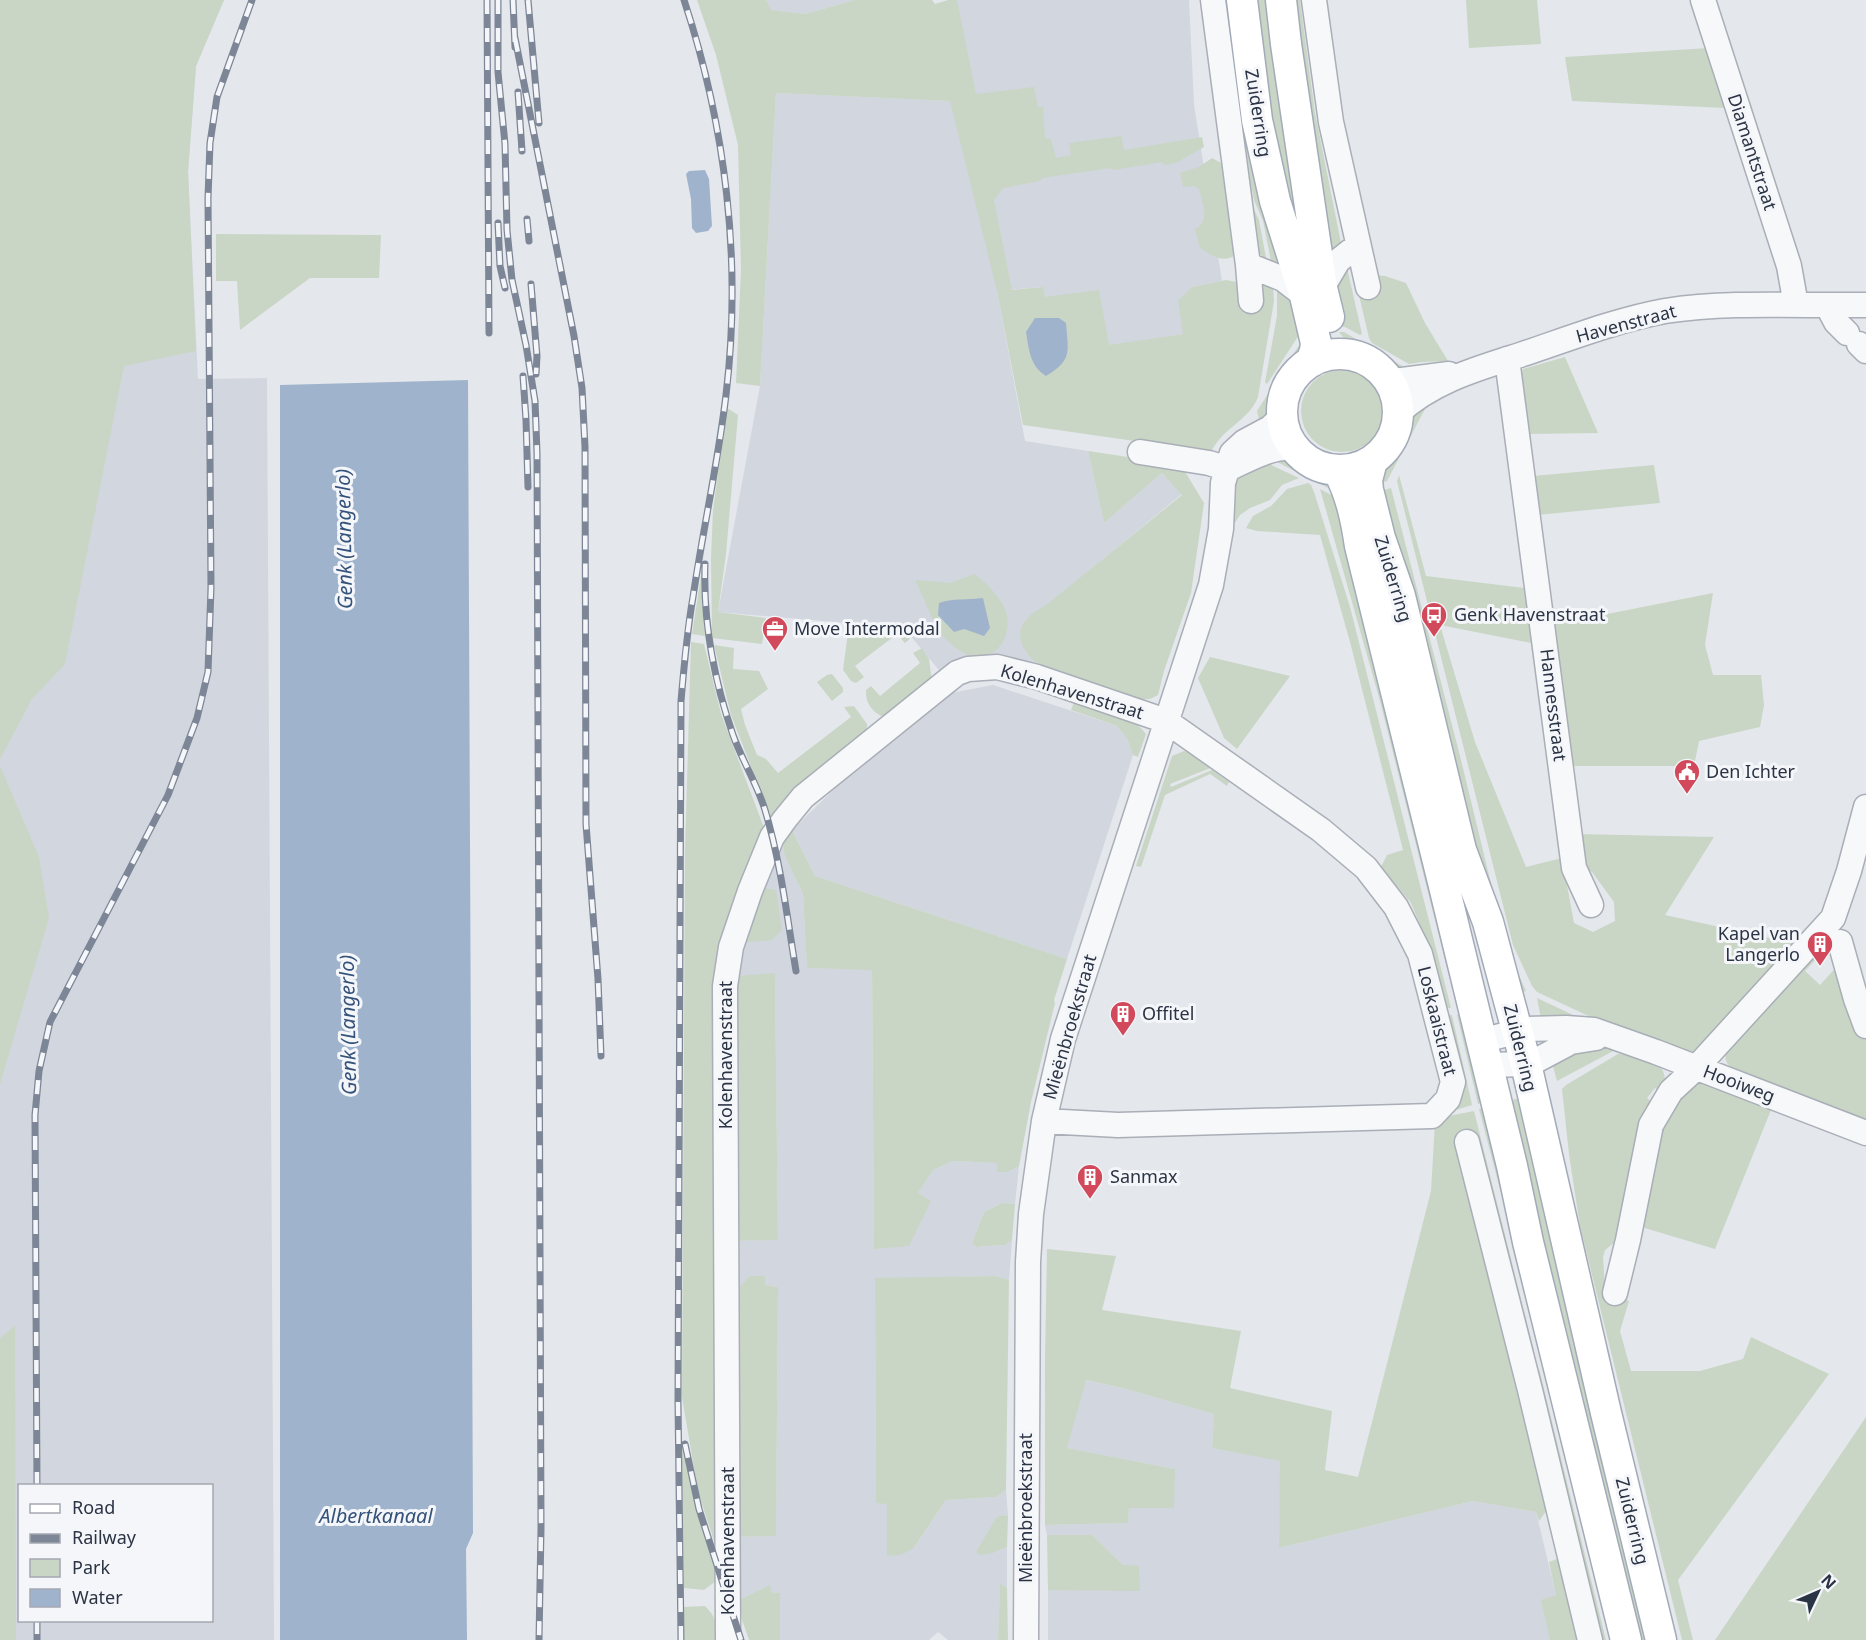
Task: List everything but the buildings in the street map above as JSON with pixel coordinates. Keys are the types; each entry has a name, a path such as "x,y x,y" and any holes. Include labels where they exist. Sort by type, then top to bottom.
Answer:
{"main road":[{"name":"Zuiderring","path":"1242,0 1257,120 1275,201 1313,292 1346,354"},
{"name":"Zuiderring","path":"1281,0 1313,292 1316,351 1311,362"},
{"path":"1346,354 1369,362 1380,369 1389,380 1397,399 1398,413 1392,440 1382,452 1372,461 1360,466 1338,470 1320,466 1308,460 1295,448 1285,429 1284,397 1289,384 1298,372 1311,362 1330,355 1346,354"},
{"name":"Zuiderring","path":"1372,461 1367,480 1370,500 1380,538 1401,596 1461,850 1488,922 1526,1064 1661,1640"},
{"name":"Zuiderring","path":"1338,470 1356,517 1360,546 1626,1640"}],"street":[{"name":"Zuiderring","path":"1213,0 1251,301"},
{"path":"1314,0 1331,122 1368,287"},
{"name":"Diamantstraat","path":"1703,0 1788,266 1796,305"},
{"path":"1248,265 1313,292 1338,261 1358,245"},
{"name":"Havenstraat","path":"1398,413 1422,394 1463,373 1623,321 1689,308 1866,304"},
{"path":"1827,305 1836,322 1857,343"},
{"name":"Hannesstraat","path":"1507,359 1574,868 1591,905"},
{"name":"Havenstraat","path":"1389,380 1463,373"},
{"name":"Mieënbroekstraat","path":"1026,1640 1028,1262 1031,1214 1044,1121 1063,1039 1211,585 1221,529 1223,483 1232,453 1244,442 1270,429 1283,416"},
{"path":"1140,452 1209,463 1228,469 1267,451 1281,447 1295,448"},
{"name":"Kolenhavenstraat","path":"728,1640 725,986 731,946 772,837 803,797 957,673 968,669 997,667 1037,677 1166,721"},
{"name":"Loskaaistraat","path":"1044,1121 1119,1125 1432,1116 1448,1099 1453,1082 1437,1014 1420,954 1396,907 1366,868 1321,830 1166,721"},
{"path":"1615,1293 1651,1125 1671,1091 1696,1068 1833,918 1849,871 1866,807"},
{"path":"1840,942 1866,1026"},
{"name":"Hooiweg","path":"1484,1053 1516,1030 1566,1028 1594,1030 1866,1133"},
{"name":"Hooiweg","path":"1484,1053 1526,1064 1571,1042 1612,1037"},
{"path":"1467,1142 1590,1640"},
{"path":"1530,1390 1546,1317"}],"shaded area":[{"path":"0,0 224,0 196,66 188,172 198,379 267,378 274,1640 0,1640"},
{"path":"766,0 855,0 805,14 770,10"},
{"path":"957,0 1189,0 1194,105 1222,281 1192,287 1183,334 1109,346 1045,297 1042,287 997,291 1025,441 1088,451 1104,523 1162,473 1182,494 1047,605 1040,666 943,675 904,628 718,612 760,386 776,93 951,101 963,148"},
{"path":"993,685 1117,726 1127,739 1133,755 1067,959 815,876 792,830 858,766 951,693"},
{"path":"784,836 785,853 803,894 807,968 872,969 874,1249 933,1170 953,1161 997,1163 998,1172 1008,1172 1019,1166 1015,1204 1002,1203 984,1212 972,1243 976,1247 1005,1245 1012,1240 1009,1280 996,1276 875,1279 876,1503 887,1503 887,1556 913,1549 946,1500 996,1497 1006,1490 1008,1516 1002,1515 993,1553 1007,1547 1007,1588 1000,1583 998,1640 948,1640 938,1632 929,1640 780,1640 780,1593 770,1592 770,1586 739,1600 736,1537 776,1536 778,1287 765,1285 734,1293 735,1241 778,1240 775,974 735,976 758,887"},
{"path":"1085,1380 1214,1414 1212,1448 1281,1460 1279,1548 1473,1501 1536,1512 1567,1640 1048,1640 1048,1590 1140,1590 1123,1565 1092,1535 1047,1535 1045,1525 1128,1523 1129,1508 1175,1469 1066,1448"}],"green space":[{"path":"0,0 224,0 196,66 188,172 196,351 124,366 65,664 32,699 0,759"},
{"path":"697,0 766,0 771,10 805,14 855,0 932,0 935,4 957,0 976,94 1034,87 1038,107 1043,107 1045,138 1051,139 1056,158 1071,155 1069,143 1121,136 1124,150 1202,137 1204,147 1176,163 1164,165 1163,162 1042,178 1040,181 1003,188 994,200 1012,290 1043,287 1045,297 1099,290 1109,345 1183,334 1178,301 1192,287 1226,280 1273,286 1274,301 1258,397 1254,405 1222,436 1211,452 1023,425 997,291 950,101 776,93 760,386 736,383 741,270 738,145 716,55"},
{"path":"1255,0 1271,0 1311,255 1287,229"},
{"path":"1292,0 1300,0 1315,113 1342,248 1332,259"},
{"path":"1466,0 1537,0 1541,44 1469,48"},
{"path":"1709,48 1726,108 1572,101 1565,57"},
{"path":"1236,72 1290,273 1272,266 1263,221 1254,200"},
{"path":"1212,158 1221,163 1225,178 1235,255 1226,259 1218,258 1200,248 1195,229 1203,222 1204,217 1199,189 1194,186 1183,187 1180,173 1199,167"},
{"path":"1247,195 1259,220 1267,263 1255,248"},
{"path":"216,234 381,235 379,278 310,278 240,330 237,281 216,281"},
{"path":"1346,263 1362,334 1360,335 1338,326 1332,294"},
{"path":"1376,275 1406,283 1425,323 1448,361 1409,364 1372,343 1358,291"},
{"path":"1277,284 1294,296 1302,333 1267,384 1265,382 1277,316"},
{"path":"1339,332 1344,332 1409,370 1399,372 1390,368 1347,342"},
{"path":"1303,339 1303,358 1283,381 1273,414 1261,427 1257,411"},
{"path":"1565,357 1598,433 1526,434 1519,383 1523,369"},
{"path":"1342,370 1358,373 1371,382 1380,395 1383,411 1380,427 1371,440 1358,449 1342,452 1326,449 1313,440 1304,427 1301,411 1304,395 1313,382 1326,373"},
{"path":"1422,401 1425,409 1387,481 1373,486 1378,466 1389,457 1398,444 1408,418"},
{"path":"727,408 738,415 726,554 718,612 766,618 762,644 712,638 713,510"},
{"path":"1088,451 1181,465 1204,503 1191,593 1158,695 1150,699 1136,700 1040,666 1026,651 1020,638 1022,625 1031,615 1182,495 1162,473 1104,523"},
{"path":"1274,455 1290,455 1306,468 1331,479 1338,493 1279,463"},
{"path":"1266,457 1271,465 1299,478 1282,485 1270,500 1240,515 1231,529 1233,487 1242,472"},
{"path":"1654,465 1660,503 1537,515 1533,476"},
{"path":"1399,475 1426,576 1524,588 1531,643 1440,625 1475,742 1526,867 1562,858 1574,923 1593,932 1615,921 1614,902 1592,872 1582,866 1578,834 1714,837 1665,915 1797,944 1702,1052 1688,1051 1593,1018 1537,992 1532,986 1513,945 1397,481"},
{"path":"1308,483 1315,495 1350,607 1451,1008 1446,1008 1433,956 1411,903 1381,867 1387,855 1403,850 1320,535 1257,531 1246,528 1253,516 1271,506 1287,489"},
{"path":"1391,488 1507,949 1526,991 1514,994 1374,493"},
{"path":"1320,489 1341,500 1469,1005 1457,1008 1380,701"},
{"path":"975,574 1003,605 1008,621 1001,644 989,655 981,657 965,654 942,635 915,580 950,583"},
{"path":"701,576 705,636 692,634"},
{"path":"1713,593 1705,645 1713,675 1761,675 1764,705 1760,727 1699,741 1694,766 1569,766 1552,625"},
{"path":"849,625 904,628 913,636 905,643 897,634 855,666 864,677 856,683 851,681 843,670"},
{"path":"691,642 704,644 721,714 766,833 732,907 719,955 719,1556 698,1492 682,1397 685,852"},
{"path":"714,645 734,648 733,669 759,671 768,689 741,709 757,755 766,759 778,773 851,717 844,707 854,706 867,724 867,731 773,823 731,715"},
{"path":"922,648 929,659 932,681 884,717 876,713 868,703 866,690 871,686 880,696 920,663 913,653"},
{"path":"1210,657 1290,676 1237,749 1224,738 1198,678"},
{"path":"832,674 843,688 843,692 832,701 817,682"},
{"path":"1075,700 1114,711 1139,726 1146,734 1138,757 1133,755 1127,739 1117,726 1071,710"},
{"path":"1184,751 1197,754 1213,767 1170,784 1171,787 1212,770 1229,782 1227,786 1210,774 1165,795 1141,867 1136,866 1172,756"},
{"path":"0,766 39,857 49,918 0,1084"},
{"path":"792,830 815,876 1067,959 1054,1000 1019,1166 1008,1172 997,1172 997,1163 953,1161 933,1170 918,1193 931,1201 909,1246 874,1249 872,970 807,968 803,894 784,853 784,836"},
{"path":"758,887 776,890 782,930 772,940 740,943"},
{"path":"1829,935 1834,940 1805,971 1820,985 1840,963 1866,1033 1866,1120 1738,1071 1729,1066 1726,1061 1726,1051"},
{"path":"775,973 778,1240 735,1241 735,976"},
{"path":"1537,998 1588,1022 1542,1024"},
{"path":"1469,1012 1491,1100 1478,1104 1457,1015"},
{"path":"1452,1015 1472,1105 1449,1112 1446,1016"},
{"path":"1611,1043 1615,1050 1557,1081 1551,1059"},
{"path":"1618,1054 1637,1056 1654,1062 1661,1067 1664,1074 1660,1092 1655,1088 1647,1098 1653,1103 1619,1239 1605,1250 1603,1257 1606,1304 1619,1304 1622,1298 1629,1301 1620,1331 1631,1371 1700,1371 1743,1359 1751,1337 1829,1374 1678,1580 1693,1640 1682,1640 1580,1226 1569,1154 1562,1089"},
{"path":"1701,1081 1771,1110 1715,1249 1638,1226 1667,1109 1694,1082"},
{"path":"1526,1096 1652,1640 1636,1640 1502,1103"},
{"path":"1493,1105 1519,1262 1479,1109"},
{"path":"1474,1111 1534,1351 1531,1358 1549,1507 1539,1521 1536,1512 1473,1501 1279,1548 1280,1461 1212,1448 1214,1414 1086,1380 1067,1448 1175,1469 1174,1508 1129,1508 1128,1523 1045,1525 1047,1249 1116,1256 1102,1310 1241,1331 1230,1388 1332,1411 1325,1470 1358,1477 1431,1191 1435,1122 1444,1117"},
{"path":"1002,1203 1015,1204 1012,1240 1005,1245 976,1247 972,1243 984,1212"},
{"path":"750,1276 765,1276 765,1285 778,1287 776,1536 736,1537 734,1293"},
{"path":"996,1276 1009,1280 1006,1490 996,1497 946,1500 913,1549 900,1555 887,1556 887,1504 876,1503 875,1278"},
{"path":"15,1326 16,1640 0,1640 0,1338"},
{"path":"1539,1369 1606,1640 1600,1640 1537,1389"},
{"path":"1866,1417 1866,1640 1715,1640"},
{"path":"682,1446 698,1512 715,1565 716,1581 704,1590 684,1588"},
{"path":"1002,1515 1008,1516 1007,1547 993,1553 979,1555 976,1552 996,1518"},
{"path":"1047,1535 1092,1535 1123,1565 1139,1566 1140,1591 1048,1590"},
{"path":"1557,1559 1563,1566 1582,1640 1550,1640 1541,1600 1556,1595 1549,1562"},
{"path":"1000,1583 1007,1588 1008,1640 998,1640"},
{"path":"770,1585 771,1592 780,1593 780,1640 749,1640 742,1620 739,1600"},
{"path":"705,1606 716,1622 718,1640 683,1640 683,1607"}],"water":[{"path":"705,170 709,179 712,226 708,231 696,233 692,228 691,199 686,174 689,171"},
{"path":"1035,318 1059,318 1066,323 1068,348 1065,360 1046,376 1033,362 1028,345 1026,332"},
{"name":"Albertkanaal","path":"468,380 473,1533 466,1549 467,1640 280,1640 280,385"},
{"path":"983,598 990,628 984,636 964,629 954,632 938,615 939,603 944,601"}],"railway":[{"path":"37,1484 35,1115 39,1071 50,1022 168,795 197,718 208,672 211,588 208,198 210,143 217,97 252,0"},
{"path":"487,0 489,333"},
{"path":"498,0 498,72 505,144 507,230 512,280 535,401 537,453 541,1528 539,1640"},
{"path":"513,0 515,47"},
{"path":"528,0 539,123"},
{"path":"681,1640 678,1402 681,701 691,610 726,395 731,345 732,295 727,195 720,146 699,48 684,0"},
{"path":"515,38 574,336 582,388 585,447 586,824 598,979 601,1056"},
{"path":"518,92 522,151"},
{"path":"527,219 529,241"},
{"path":"498,223 500,266 505,288"},
{"path":"531,284 537,356 536,374"},
{"path":"523,376 528,487"},
{"path":"705,564 708,629 715,672 733,735 762,800 771,830 796,971"},
{"path":"685,1444 699,1509 741,1640"},
{"path":"37,1622 37,1640"}],"place":[{"name":"Genk Havenstraat","path":"1434,638"},
{"name":"Move Intermodal","path":"775,652"},
{"name":"Den Ichter","path":"1687,795"},
{"name":"Kapel van Langerlo","path":"1820,967"},
{"name":"Offitel","path":"1123,1037"},
{"name":"Sanmax","path":"1090,1200"}],"water label":[{"name":"Genk (Langerlo)","path":"344,539"},
{"name":"Genk (Langerlo)","path":"348,1025"}]}
